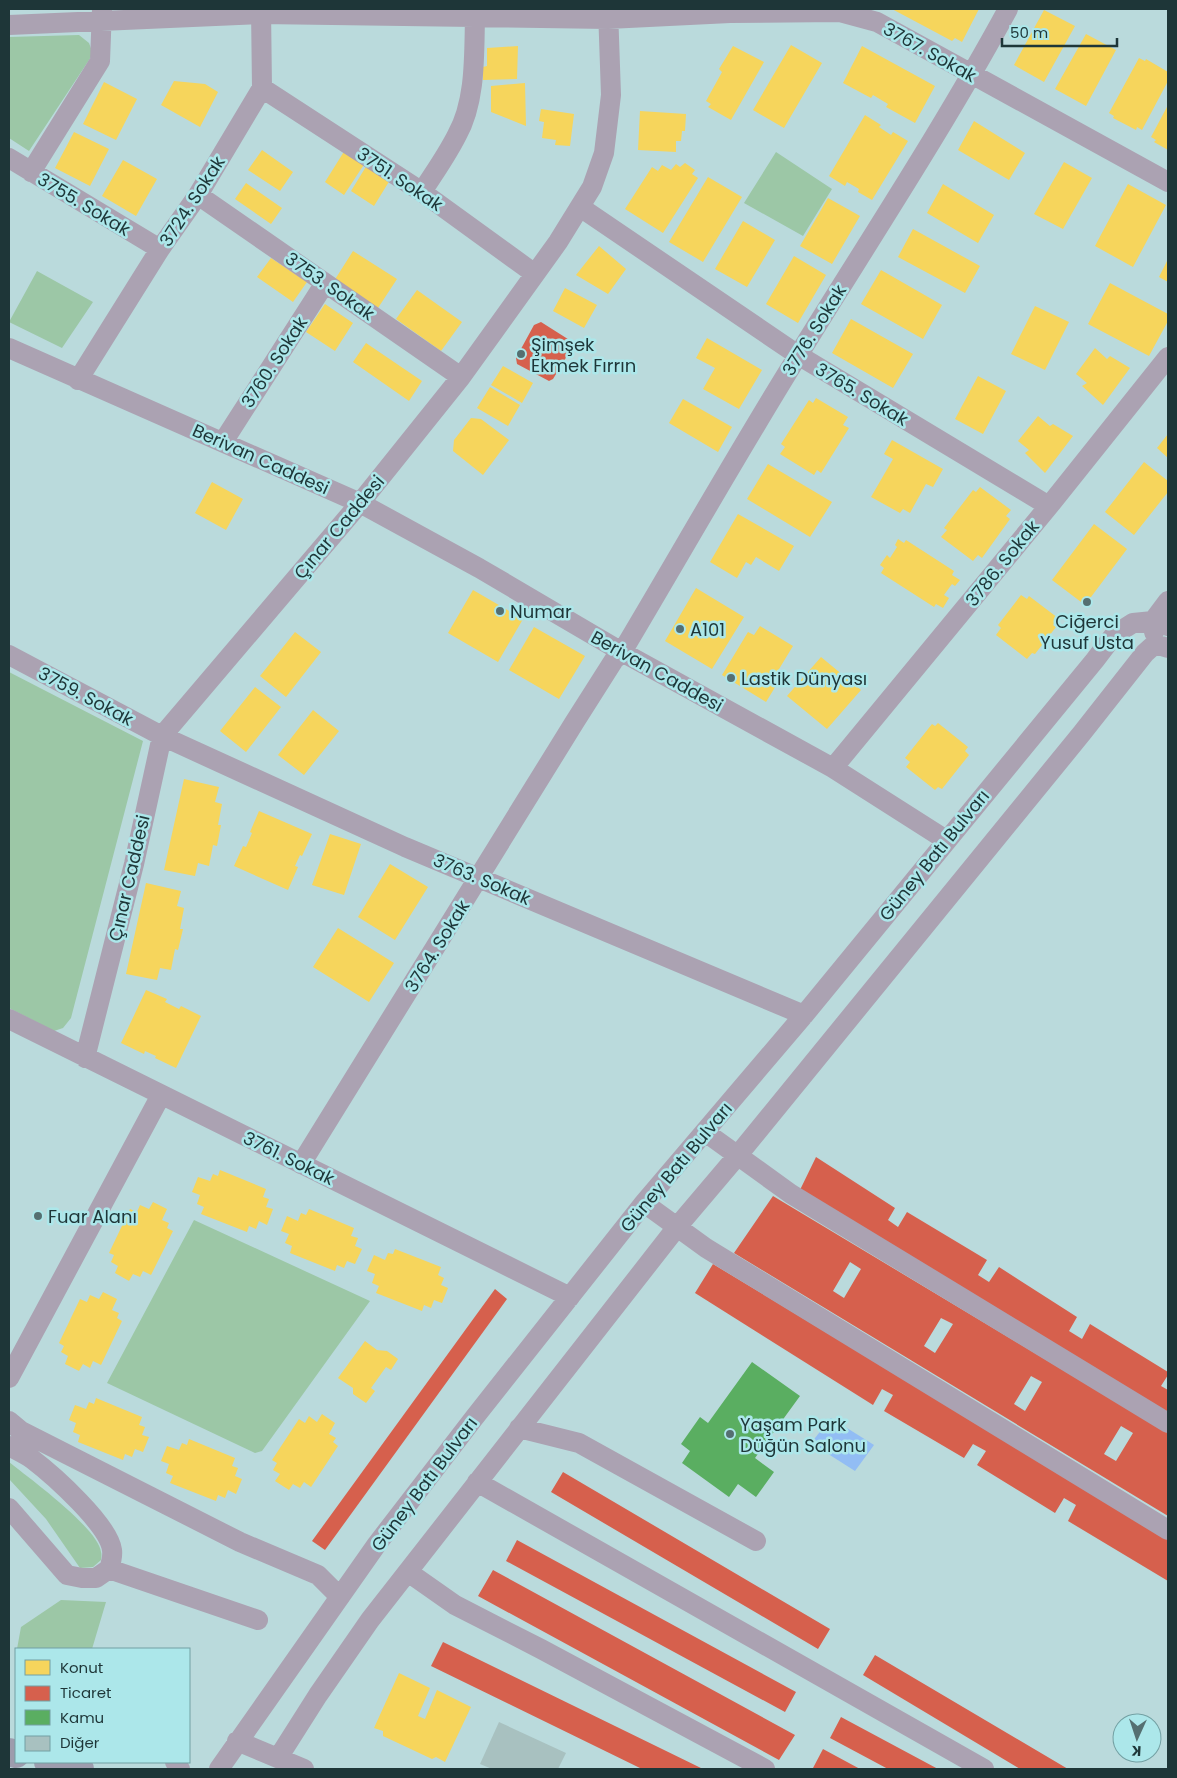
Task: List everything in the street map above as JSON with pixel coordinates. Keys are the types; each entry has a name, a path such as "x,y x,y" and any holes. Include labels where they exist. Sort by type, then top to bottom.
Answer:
{"highway":[{"path":"53,1763 80,1769"}],"street":[{"name":"3776. Sokak","path":"622,652 798,355 929,148 1008,9"},
{"name":"3767. Sokak","path":"9,24 102,15 261,12 475,17 841,10 878,22 1168,182"},
{"path":"261,12 262,88"},
{"name":"Çınar Caddesi","path":"85,1058 134,864 162,736 360,503 461,377 558,242 580,207 592,187 604,153 610,96 608,14"},
{"path":"31,172 100,61 102,15"},
{"path":"422,192 458,134 470,97 473,78 475,17"},
{"name":"3751. Sokak","path":"262,88 422,192 535,274"},
{"name":"3724. Sokak","path":"78,380 160,249 198,195 262,88"},
{"name":"3755. Sokak","path":"9,158 160,249"},
{"name":"3753. Sokak","path":"198,195 461,377"},
{"name":"3765. Sokak","path":"580,207 798,355 1049,506"},
{"name":"3760. Sokak","path":"223,442 325,283"},
{"name":"Berivan Caddesi","path":"9,348 360,503 479,568 622,652 833,768 946,840"},
{"name":"3786. Sokak","path":"833,768 1049,506 1168,357"},
{"path":"1156,648 1168,601"},
{"name":"Güney Batı Bulvarı","path":"219,1769 377,1544 644,1202 804,1015 1114,634 1133,624 1161,624"},
{"name":"Güney Batı Bulvarı","path":"278,1758 318,1695 370,1620 677,1226 738,1156 1082,733 1156,648"},
{"name":"3764. Sokak","path":"301,1164 579,715 614,660 622,652"},
{"name":"3759. Sokak","path":"9,655 162,736"},
{"name":"3763. Sokak","path":"162,736 396,843 804,1015"},
{"name":"3761. Sokak","path":"9,1019 570,1297"},
{"path":"9,1378 162,1095"},
{"path":"705,1132 792,1194 1168,1423"},
{"path":"644,1202 706,1248 1168,1530"},
{"path":"9,1421 21,1432 240,1542 318,1575 340,1597"},
{"path":"519,1428 579,1443 756,1541"},
{"path":"9,1446 31,1459 51,1476 84,1507 103,1529 112,1550 109,1569 96,1578 67,1575 9,1508"},
{"path":"477,1482 984,1769"},
{"path":"109,1569 258,1620"},
{"path":"408,1572 455,1605 765,1769"},
{"path":"240,1737 278,1758 304,1769"}],"green space":[{"path":"79,35 89,43 93,54 29,151 9,138 9,37"},
{"path":"776,152 832,189 803,236 744,203"},
{"path":"37,271 93,302 62,348 9,322"},
{"path":"9,672 143,741 71,1018 63,1028 54,1031 9,1008"},
{"path":"194,1220 370,1301 262,1451 255,1453 107,1383"},
{"path":"9,1462 46,1491 88,1530 97,1542 101,1553 101,1560 93,1567 80,1568 46,1519 9,1479"},
{"path":"61,1600 106,1602 92,1648 17,1648 21,1627"}],"water":[{"path":"831,1418 874,1445 855,1471 811,1443"}],"building: Konut":[{"path":"892,9 979,9 962,42 955,38 952,41"},
{"path":"1044,10 1075,26 1044,82 1014,65"},
{"path":"1086,34 1116,50 1086,106 1055,89"},
{"path":"791,45 822,63 784,128 753,110"},
{"path":"518,46 517,79 483,80 483,67 487,66 487,48"},
{"path":"733,46 764,62 731,120 708,107 711,104 706,101 722,72 719,69"},
{"path":"862,46 935,86 915,123 886,107 888,104 873,95 871,98 843,83"},
{"path":"1139,58 1145,61 1146,59 1168,72 1168,81 1142,130 1137,127 1136,130 1113,118 1114,116 1109,113"},
{"path":"174,81 205,84 218,92 200,127 161,105"},
{"path":"104,82 137,99 116,140 83,124"},
{"path":"525,83 526,126 491,112 491,86"},
{"path":"1168,105 1168,150 1154,142 1156,140 1151,137"},
{"path":"541,109 574,114 570,146 555,145 556,140 542,138 544,122 539,121"},
{"path":"640,111 686,114 685,131 682,131 681,141 676,141 676,152 638,150"},
{"path":"865,115 881,125 879,127 891,135 893,132 908,141 872,200 858,192 859,189 847,182 845,186 829,176"},
{"path":"974,121 1025,153 1009,180 958,150"},
{"path":"74,132 109,149 90,186 55,168"},
{"path":"262,150 293,172 280,191 248,170"},
{"path":"345,150 365,163 344,195 325,182"},
{"path":"123,160 157,179 136,216 102,196"},
{"path":"1064,162 1092,178 1063,229 1034,214"},
{"path":"685,163 695,170 692,174 698,178 663,233 625,209 652,167 658,171 662,165 671,170 676,164 680,167"},
{"path":"367,165 390,180 374,206 351,191"},
{"path":"708,177 742,197 703,262 669,242"},
{"path":"246,183 282,208 271,224 235,199"},
{"path":"943,184 994,215 978,243 927,213"},
{"path":"1128,184 1166,205 1133,267 1095,246"},
{"path":"828,198 860,216 832,264 800,246"},
{"path":"743,221 775,240 747,287 715,269"},
{"path":"913,229 980,266 965,293 898,257"},
{"path":"599,246 626,269 608,294 576,275"},
{"path":"353,251 397,279 378,308 334,281"},
{"path":"794,256 826,275 798,323 766,304"},
{"path":"271,258 307,282 293,302 257,277"},
{"path":"1168,259 1168,282 1159,277"},
{"path":"881,270 942,305 923,339 861,304"},
{"path":"1110,283 1168,314 1168,321 1149,356 1088,324"},
{"path":"565,288 597,305 584,328 553,311"},
{"path":"417,290 462,322 441,351 396,319"},
{"path":"325,304 353,323 335,351 306,332"},
{"path":"1035,306 1069,322 1045,370 1011,354"},
{"path":"851,319 913,354 893,388 832,353"},
{"path":"707,338 762,370 739,409 703,389 715,368 696,358"},
{"path":"366,343 422,381 409,401 353,362"},
{"path":"1095,348 1107,359 1110,356 1130,368 1103,405 1082,386 1087,383 1076,374"},
{"path":"503,366 533,383 522,403 491,385"},
{"path":"978,376 1006,391 983,434 955,419"},
{"path":"490,387 520,405 508,426 477,408"},
{"path":"816,398 848,417 843,425 849,428 821,473 817,470 814,475 780,454 785,447 781,444 809,400 813,403"},
{"path":"683,399 732,427 718,452 669,423"},
{"path":"1038,416 1050,426 1053,424 1073,436 1045,473 1025,453 1029,450 1018,441"},
{"path":"471,418 481,419 509,440 483,475 453,451 454,440"},
{"path":"1168,434 1168,458 1157,448"},
{"path":"892,440 943,469 933,487 926,484 910,513 903,509 900,513 871,497 893,459 884,454"},
{"path":"1144,462 1168,481 1168,492 1134,535 1105,512"},
{"path":"768,464 832,502 810,537 747,499"},
{"path":"212,482 243,499 226,530 195,513"},
{"path":"980,487 1011,510 1006,516 1010,519 982,558 978,555 973,561 941,537 947,530 944,528 973,490 976,492"},
{"path":"738,514 794,546 779,571 756,557 751,565 746,562 737,578 710,562"},
{"path":"1094,524 1127,549 1085,605 1052,580"},
{"path":"898,539 904,543 906,540 954,571 952,575 960,580 955,586 952,584 944,595 949,598 943,608 936,604 934,607 881,573 884,568 880,565 887,555 890,558 897,547 895,545"},
{"path":"696,588 744,617 712,669 665,641"},
{"path":"473,590 523,619 498,662 448,633"},
{"path":"1021,595 1027,599 1029,596 1058,618 1053,625 1056,627 1035,654 1032,653 1027,659 996,635 1001,628 998,625"},
{"path":"760,626 793,646 773,679 777,684 766,702 722,675 748,632 754,635"},
{"path":"534,627 585,656 559,699 509,670"},
{"path":"295,632 321,652 286,697 260,676"},
{"path":"821,657 861,690 827,729 787,696"},
{"path":"255,687 281,707 246,752 220,731"},
{"path":"313,710 339,731 304,775 278,755"},
{"path":"938,723 968,747 965,751 969,755 942,789 938,787 935,790 906,767 910,762 905,758 932,724 935,726"},
{"path":"184,779 219,787 215,802 222,804 217,846 213,845 209,866 198,863 195,876 164,870"},
{"path":"259,811 312,834 295,866 298,867 288,890 234,866 243,846 246,847"},
{"path":"330,834 361,844 344,895 312,885"},
{"path":"390,864 428,887 395,940 358,917"},
{"path":"146,883 181,891 177,906 184,908 180,929 183,929 178,950 175,949 171,970 160,968 157,980 126,974"},
{"path":"338,928 394,963 369,1002 313,967"},
{"path":"146,990 167,999 165,1002 179,1009 181,1006 201,1016 176,1068 145,1051 144,1054 121,1043"},
{"path":"220,1170 266,1189 263,1197 269,1199 266,1207 273,1209 267,1225 259,1221 256,1229 249,1226 247,1232 201,1214 204,1207 197,1204 200,1195 192,1192 198,1177 210,1181 213,1174 218,1176"},
{"path":"153,1202 167,1209 162,1220 169,1223 167,1228 173,1231 151,1275 143,1271 140,1277 133,1274 129,1281 115,1273 118,1266 111,1262 114,1255 109,1253 130,1209 137,1212 140,1205 149,1209"},
{"path":"309,1209 354,1228 351,1236 358,1238 355,1246 362,1249 355,1264 347,1261 344,1268 337,1265 335,1271 290,1253 292,1246 285,1243 289,1234 281,1231 287,1216 298,1221 301,1213 306,1215"},
{"path":"395,1249 441,1267 438,1275 444,1278 441,1285 448,1288 442,1303 434,1300 431,1308 424,1305 422,1311 376,1293 379,1286 372,1283 375,1274 367,1271 374,1255 385,1260 388,1253 393,1254"},
{"path":"103,1292 117,1299 112,1310 119,1313 117,1318 122,1321 101,1365 93,1361 90,1368 83,1364 79,1371 65,1364 68,1356 61,1352 64,1346 59,1343 80,1299 87,1302 90,1295 99,1299"},
{"path":"365,1341 377,1350 387,1351 398,1359 391,1370 386,1367 371,1388 375,1391 366,1403 353,1394 353,1388 338,1378"},
{"path":"96,1398 142,1417 139,1425 145,1427 142,1435 149,1437 143,1452 135,1449 132,1457 125,1454 123,1460 78,1442 80,1435 73,1432 76,1423 69,1420 75,1405 86,1409 89,1402 94,1404"},
{"path":"322,1414 335,1423 329,1434 336,1438 333,1442 338,1446 311,1487 304,1482 300,1488 293,1484 289,1490 275,1481 280,1474 273,1470 277,1463 272,1460 299,1419 305,1423 309,1416 317,1422"},
{"path":"189,1439 235,1458 232,1466 238,1468 235,1476 242,1479 236,1494 228,1490 225,1498 218,1495 216,1501 170,1483 173,1476 166,1473 169,1464 161,1461 167,1446 179,1450 182,1443 187,1445"},
{"path":"399,1673 430,1688 418,1716 425,1719 437,1690 471,1707 445,1762 436,1757 432,1759 383,1736 383,1731 374,1728"}],"building: Ticaret":[{"path":"541,322 571,341 573,346 553,379 549,381 517,364 516,358 534,325"},
{"path":"816,1157 895,1208 888,1220 898,1227 907,1212 987,1260 978,1275 989,1282 999,1267 1077,1317 1069,1331 1082,1339 1090,1324 1168,1372 1161,1386 1168,1390 1168,1413 799,1192"},
{"path":"773,1196 1168,1433 1168,1516 734,1253","holes":["850,1262 861,1269 844,1298 833,1291","941,1318 953,1324 935,1353 924,1346","1031,1376 1042,1382 1025,1411 1014,1404","1121,1426 1133,1433 1116,1461 1104,1454"]},
{"path":"713,1264 1168,1539 1168,1581 1068,1521 1076,1505 1064,1498 1055,1513 977,1465 986,1451 973,1444 964,1458 884,1411 893,1395 882,1389 873,1405 695,1293"},
{"path":"495,1289 507,1299 325,1550 312,1541"},
{"path":"563,1472 830,1629 818,1649 551,1492"},
{"path":"517,1540 796,1692 785,1712 506,1561"},
{"path":"493,1570 795,1735 779,1760 478,1596"},
{"path":"443,1642 703,1769 642,1769 431,1666"},
{"path":"875,1655 1068,1769 1020,1769 863,1675"},
{"path":"841,1717 938,1769 888,1769 830,1738"},
{"path":"823,1749 860,1769 813,1768"}],"building: Kamu":[{"name":"Yaşam Park Düğün Salonu","path":"752,1362 800,1396 755,1458 774,1472 756,1497 738,1484 729,1497 682,1463 690,1451 681,1444 700,1417 708,1423"}],"building: Diğer":[{"path":"499,1722 566,1753 558,1769 492,1769 480,1764"}],"place":[{"name":"Şimşek Ekmek Fırrın","path":"521,354"},
{"name":"Ciğerci Yusuf Usta","path":"1087,602"},
{"name":"Numar","path":"500,611"},
{"name":"A101","path":"680,629"},
{"name":"Lastik Dünyası","path":"731,678"},
{"name":"Fuar Alanı","path":"38,1216"},
{"name":"Yaşam Park Düğün Salonu","path":"730,1434"}]}
